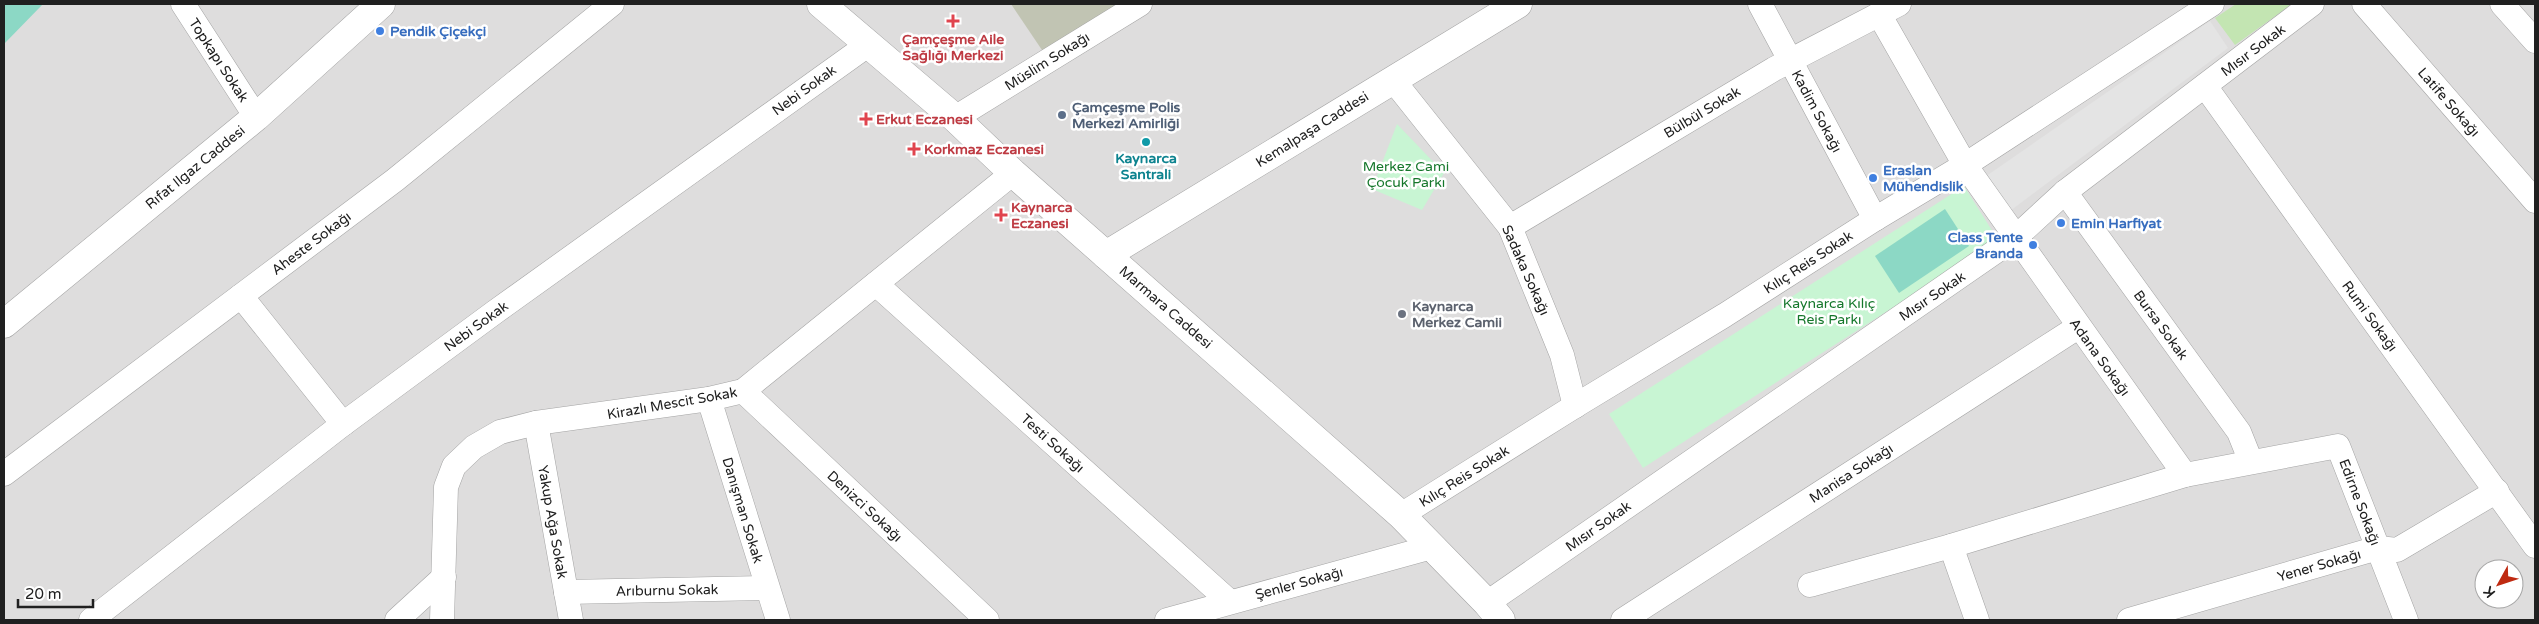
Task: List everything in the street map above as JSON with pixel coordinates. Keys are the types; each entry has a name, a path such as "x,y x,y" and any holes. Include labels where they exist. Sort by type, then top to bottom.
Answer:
{"street":[{"name":"Topkapı Sokak","path":"183,4 256,117"},
{"name":"Rıfat Ilgaz Caddesi","path":"4,324 256,117 381,4"},
{"name":"Aheste Sokağı","path":"4,474 395,180 612,4"},
{"name":"Marmara Caddesi","path":"821,4 955,118 1013,173 1401,515 1494,612"},
{"name":"Müslim Sokağı","path":"955,118 1140,4"},
{"name":"Kemalpaşa Caddesi","path":"1106,255 1518,4"},
{"name":"Kadim Sokağı","path":"1760,4 1875,219"},
{"name":"Kılıç Reis Sokak","path":"1401,515 1574,406 1725,315 1875,219 1965,165 2212,4"},
{"name":"Mısır Sokak","path":"1494,612 2015,238 2065,192 2312,4"},
{"name":"Latife Sokağı","path":"2364,4 2535,201"},
{"path":"2502,4 2535,41"},
{"name":"Bülbül Sokak","path":"1510,226 1790,60 1889,9"},
{"name":"Adana Sokağı","path":"1889,9 1965,165 2078,327 2185,475"},
{"name":"Nebi Sokak","path":"91,620 343,424 495,312 869,44"},
{"name":"Sadaka Sokağı","path":"1392,80 1510,226 1562,356 1574,406"},
{"name":"Rumi Sokağı","path":"2205,86 2535,546"},
{"name":"Kirazlı Mescit Sokak","path":"442,620 446,487 454,466 474,447 500,432 536,423 709,400 743,391 1013,173"},
{"name":"Bursa Sokak","path":"2065,192 2239,432 2251,462"},
{"name":"Testi Sokağı","path":"876,284 1230,602"},
{"path":"241,296 343,424"},
{"name":"Manisa Sokağı","path":"1623,620 2078,327"},
{"name":"Denizci Sokağı","path":"743,391 987,620"},
{"name":"Danışman Sokak","path":"709,400 778,620"},
{"name":"Yakup Ağa Sokak","path":"536,423 571,620"},
{"name":"Edirne Sokağı","path":"1810,585 1951,546 2185,475 2338,446 2406,620"},
{"name":"Yener Sokağı","path":"2129,620 2378,548 2397,550 2497,491"},
{"path":"1951,546 1977,620"},
{"name":"Şenler Sokağı","path":"1167,620 1432,547"},
{"path":"397,620 444,577"},
{"name":"Arıburnu Sokak","path":"566,592 767,588"}],"shaded area":[{"path":"4,4 2535,4 2535,620 4,620"},
{"path":"1011,4 1128,4 1044,53"},
{"path":"2210,21 2228,48 2006,214 1982,179"}],"green space":[{"path":"4,4 43,4 4,44"},
{"path":"2236,4 2292,4 2235,45 2215,18"},
{"name":"Merkez Cami Çocuk Parkı","path":"1397,124 1444,173 1422,210 1372,189"},
{"name":"Kaynarca Kılıç Reis Parkı","path":"1964,186 1998,240 1643,468 1609,414"},
{"path":"1945,209 1969,246 1899,293 1875,256"}],"place":[{"name":"Çamçeşme Aile Sağlığı Merkezi","path":"953,21"},
{"name":"Pendik Çiçekçi","path":"380,31"},
{"name":"Çamçeşme Polis Merkezi Amirliği","path":"1062,115"},
{"name":"Erkut Eczanesi","path":"866,119"},
{"name":"Kaynarca Santrali","path":"1146,142"},
{"name":"Korkmaz Eczanesi","path":"914,149"},
{"name":"Eraslan Mühendislik","path":"1873,178"},
{"name":"Kaynarca Eczanesi","path":"1001,215"},
{"name":"Emin Harfiyat","path":"2061,223"},
{"name":"Class Tente Branda","path":"2033,245"},
{"name":"Kaynarca Merkez Camii","path":"1402,314"}]}
